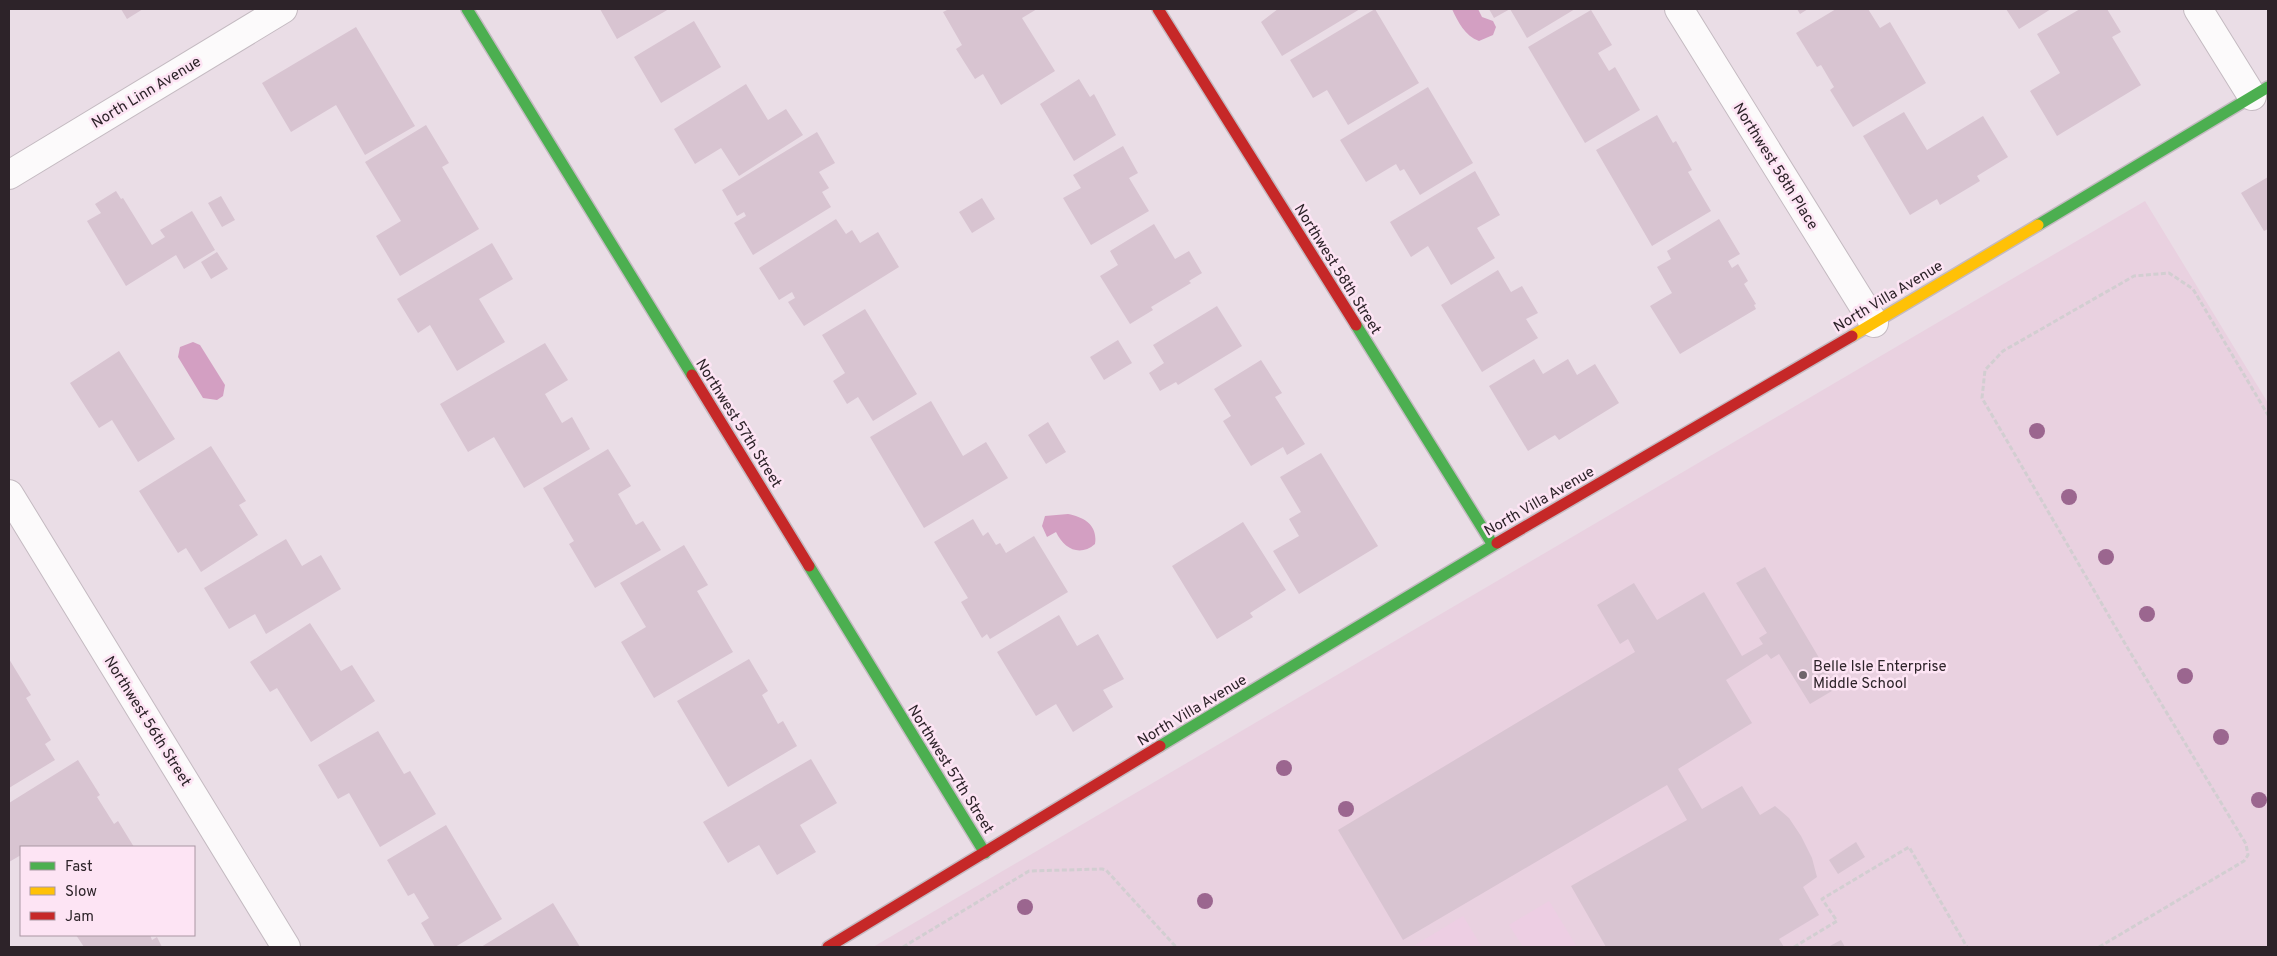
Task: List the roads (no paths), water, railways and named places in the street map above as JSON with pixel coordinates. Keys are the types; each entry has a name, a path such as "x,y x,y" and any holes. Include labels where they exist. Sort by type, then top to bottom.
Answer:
{"street":[{"name":"North Linn Avenue","path":"9,175 283,9"},
{"name":"Northwest 57th Street","path":"467,9 985,854"},
{"name":"Northwest 58th Street","path":"1158,9 1493,545"},
{"name":"Northwest 58th Place","path":"1679,9 1874,323"},
{"path":"2198,9 2260,91"},
{"name":"North Villa Avenue","path":"828,947 985,854 1493,545 1874,323 2260,91"},
{"name":"Northwest 56th Street","path":"9,494 286,947"}],"place":[{"name":"Belle Isle Enterprise Middle School","path":"1803,675"}]}
